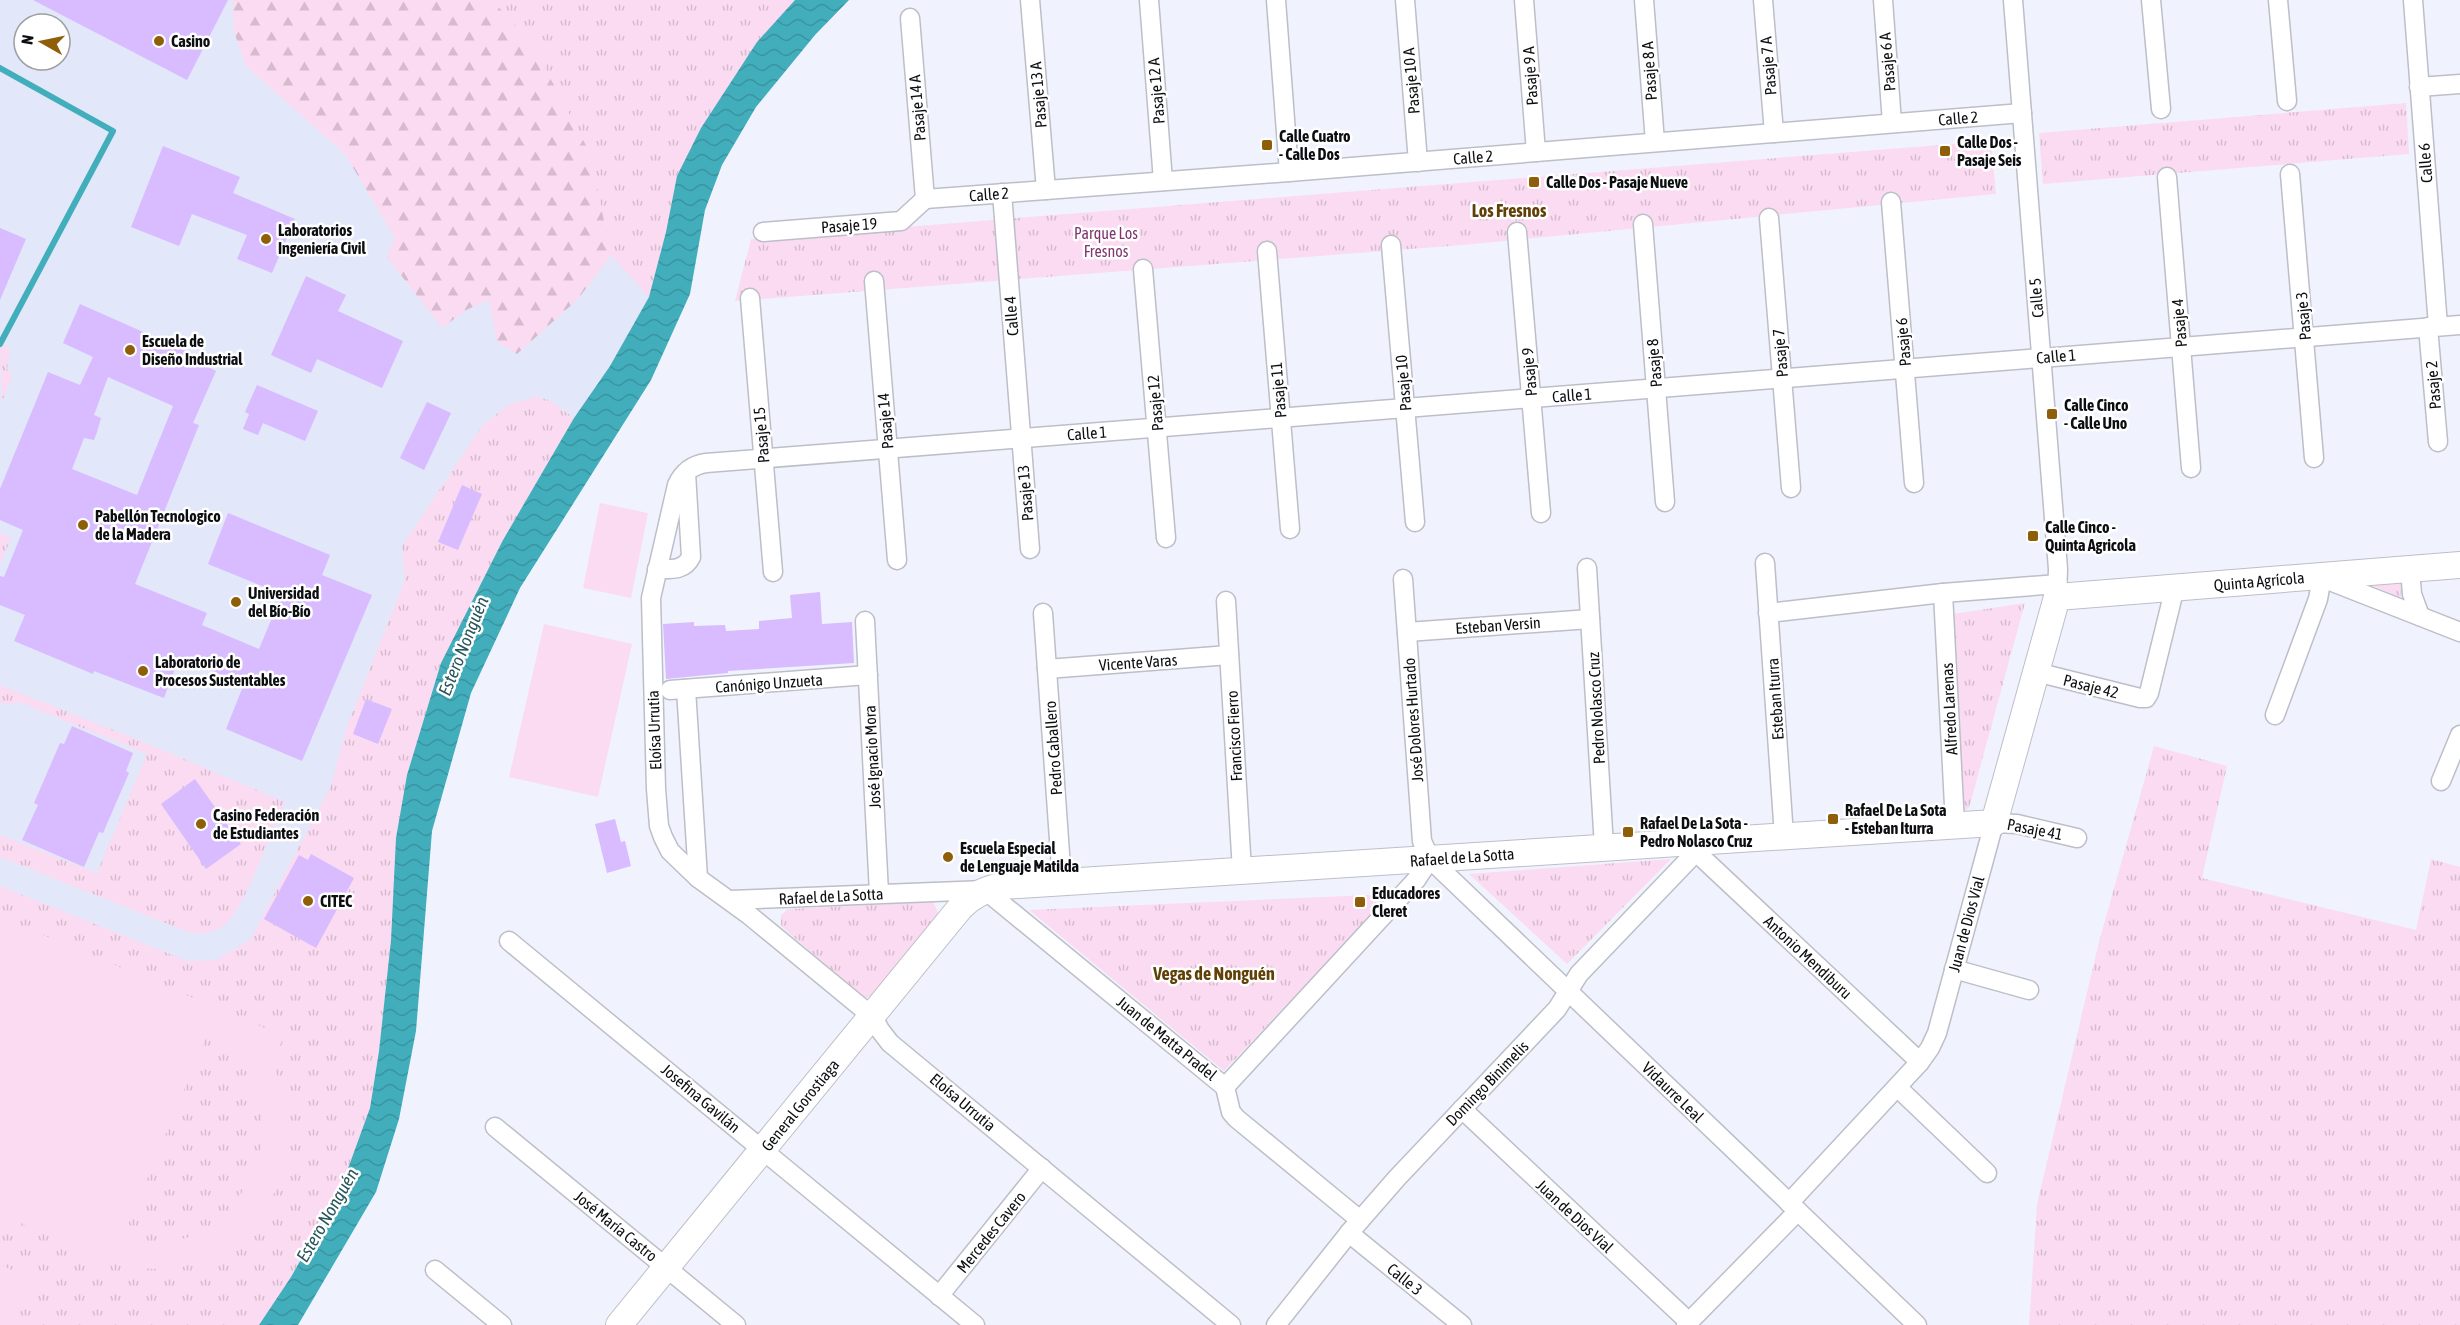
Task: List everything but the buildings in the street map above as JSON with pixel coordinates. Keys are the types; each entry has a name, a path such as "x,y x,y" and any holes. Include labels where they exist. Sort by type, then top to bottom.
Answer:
{"street":[{"name":"Pasaje 13 A","path":"1030,0 1046,190"},
{"name":"Pasaje 12 A","path":"1149,0 1163,181"},
{"path":"1276,0 1289,172"},
{"name":"Pasaje 10 A","path":"1405,0 1418,162"},
{"name":"Pasaje 9 A","path":"1524,0 1536,152"},
{"name":"Pasaje 8 A","path":"1644,0 1655,142"},
{"name":"Pasaje 7 A","path":"1763,0 1774,133"},
{"name":"Pasaje 6 A","path":"1882,0 1892,123"},
{"name":"Calle 5","path":"2013,0 2058,590"},
{"path":"2151,0 2161,109"},
{"path":"2278,0 2287,101"},
{"name":"Calle 6","path":"2413,0 2433,327"},
{"name":"Pasaje 14 A","path":"910,18 925,199"},
{"path":"2419,87 2460,84"},
{"name":"Calle 2","path":"925,199 2022,113"},
{"name":"Pasaje 3","path":"2290,174 2314,458"},
{"name":"Pasaje 4","path":"2168,177 2191,468"},
{"name":"Calle 4","path":"1002,193 1021,438"},
{"name":"Pasaje 19","path":"763,232 901,221 925,199"},
{"name":"Pasaje 6","path":"1892,202 1914,483"},
{"name":"Pasaje 7","path":"1769,218 1791,488"},
{"name":"Pasaje 8","path":"1642,224 1665,502"},
{"name":"Pasaje 9","path":"1517,232 1541,513"},
{"name":"Pasaje 10","path":"1391,245 1415,522"},
{"name":"Pasaje 11","path":"1267,251 1290,529"},
{"name":"Pasaje 12","path":"1143,269 1166,538"},
{"name":"Pasaje 14","path":"874,281 897,560"},
{"name":"Pasaje 15","path":"750,298 773,572"},
{"name":"Calle 1","path":"686,471 700,464 763,458 2460,325"},
{"name":"Pasaje 2","path":"2433,327 2438,442"},
{"name":"Pasaje 13","path":"1021,438 1030,549"},
{"path":"686,471 692,557 684,567 657,569 677,485 686,471"},
{"name":"Esteban Iturra","path":"1765,563 1784,836"},
{"name":"Quinta Agrícola","path":"1768,613 1943,593 2175,587 2460,565"},
{"name":"Pedro Nolasco Cruz","path":"1587,568 1604,848"},
{"name":"Eloísa Urrutia","path":"657,569 651,598 657,814 663,837 670,850 698,878 730,900 873,1017 890,1042 1231,1325"},
{"path":"2410,569 2412,594 2420,616"},
{"path":"2318,576 2460,632"},
{"path":"2275,715 2318,599 2320,588 2318,576"},
{"name":"José Dolores Hurtado","path":"1403,579 1422,841 1430,859"},
{"name":"Pasaje 42","path":"2036,672 2145,698 2149,693 2175,587"},
{"name":"Juan de Dios Vial","path":"1462,1109 1687,1324 1920,1062 1937,1033 2058,590"},
{"name":"Alfredo Larenas","path":"1943,593 1955,825"},
{"name":"Francisco Fierro","path":"1226,601 1242,871"},
{"name":"Pedro Caballero","path":"1043,613 1062,882"},
{"name":"Esteban Versin","path":"1407,632 1590,619"},
{"name":"José Ignacio Mora","path":"865,621 879,893"},
{"name":"Vicente Varas","path":"1047,669 1229,655"},
{"name":"Canónigo Unzueta","path":"678,689 868,675"},
{"name":"Eloísa Urrutia","path":"678,689 698,878"},
{"path":"2441,781 2460,735"},
{"name":"Rafael de La Sotta","path":"730,900 985,890 1002,886 1604,848 1696,847 1784,836 1994,823"},
{"name":"Pasaje 41","path":"1994,823 2017,824 2077,838"},
{"name":"Domingo Binimelis","path":"1276,1325 1354,1227 1557,1009 1579,974 1696,847"},
{"name":"Antonio Mendiburu","path":"1696,847 1920,1062"},
{"path":"1225,1087 1416,880 1430,859"},
{"name":"Vidaurre Leal","path":"1430,859 1917,1325"},
{"name":"Juan de Matta Pradel","path":"985,890 1225,1087 1231,1112 1236,1118 1354,1227"},
{"name":"General Gorostiaga","path":"619,1325 951,920 968,900 985,890"},
{"path":"931,891 946,905 951,920"},
{"name":"Josefina Gavilán","path":"509,941 975,1325"},
{"path":"1954,969 2029,990"},
{"path":"1897,1087 1987,1173"},
{"name":"José María Castro","path":"495,1127 736,1325"},
{"name":"Mercedes Cavero","path":"939,1296 1042,1168"},
{"name":"Calle 3","path":"1354,1227 1462,1325"},
{"path":"435,1270 502,1325"}],"shaded area":[{"name":"Universidad del Bío-Bío","path":"0,0 795,0 757,42 649,297 610,366 574,418 503,540 259,1325 0,1325"}],"green space":[{"path":"233,0 492,0 532,44 590,153 611,255 578,299 517,354 497,342 489,300 466,310 442,328 387,257 395,238 345,154 246,66 234,32"},
{"path":"492,0 795,0 757,42 701,128 677,176 666,232 649,297 611,255 590,153"},
{"path":"2406,103 2409,154 2043,184 2039,133"},
{"name":"Parque Los Fresnos","path":"1991,141 1996,194 1462,245 735,301 751,239"},
{"path":"0,341 10,351 7,369 12,376 2,402"},
{"path":"534,397 549,400 574,418 503,540 441,663 407,775 396,838 391,940 379,1051 370,1108 346,1174 291,1277 259,1325 0,1325 0,886 187,961 216,960 250,940 331,786 347,726 405,580 402,546 482,426 508,405"},
{"path":"600,503 648,513 631,598 583,588"},
{"path":"0,533 11,538 0,564"},
{"path":"2402,581 2401,598 2367,583"},
{"path":"2025,603 1969,808 1961,812 1953,614"},
{"path":"544,624 632,644 598,797 509,777"},
{"path":"0,685 285,802 241,902 226,924 209,932 191,933 0,857 0,835 97,873 147,754 19,702 9,705 0,702"},
{"path":"2154,746 2227,766 2202,878 2416,930 2431,859 2460,867 2460,1325 2029,1325 2037,1204 2099,942"},
{"path":"1671,859 1567,964 1469,874"},
{"path":"1391,894 1224,1071 1029,910"},
{"path":"933,902 940,916 873,996 863,997 781,926 781,915 788,909"},
{"path":"0,917 284,1036 275,1057 263,1052 280,1082 289,1106 290,1137 286,1160 279,1182 255,1222 238,1239 219,1252 175,1269 130,1267 87,1253 0,1214","holes":["209,1030 229,1047 244,1067 255,1089 261,1111 262,1135 258,1158 249,1181 221,1217 195,1235 168,1241 122,1239"]},
{"path":"0,1265 34,1279 15,1325 0,1325"}],"water":[{"name":"Estero Nonguén","path":"795,0 849,0 815,35 756,107 722,165 705,210 690,294 651,380 520,588 471,693 432,831 416,1031 399,1119 376,1192 298,1325 259,1325 291,1277 346,1174 370,1108 379,1051 391,940 396,838 407,775 441,663 503,540 574,418 610,366 649,297 666,232 677,176 701,128 757,42"}],"waterway":[{"path":"0,68 113,131 0,344"}],"place":[{"name":"Casino","path":"159,41"},
{"name":"Calle Cuatro - Calle Dos","path":"1267,145"},
{"name":"Calle Dos - Pasaje Seis","path":"1945,151"},
{"name":"Calle Dos - Pasaje Nueve","path":"1534,182"},
{"name":"Laboratorios Ingeniería Civil","path":"266,239"},
{"name":"Escuela de Diseño Industrial","path":"130,350"},
{"name":"Calle Cinco - Calle Uno","path":"2052,414"},
{"name":"Pabellón Tecnologico de la Madera","path":"83,525"},
{"name":"Calle Cinco - Quinta Agricola","path":"2033,536"},
{"name":"Universidad del Bío-Bío","path":"236,602"},
{"name":"Laboratorio de Procesos Sustentables","path":"143,671"},
{"name":"Rafael De La Sota - Esteban Iturra","path":"1833,819"},
{"name":"Casino Federación de Estudiantes","path":"201,824"},
{"name":"Rafael De La Sota - Pedro Nolasco Cruz","path":"1628,832"},
{"name":"Escuela Especial de Lenguaje Matilda","path":"948,857"},
{"name":"CITEC","path":"308,901"},
{"name":"Educadores Cleret","path":"1360,902"}],"district":[{"name":"Los Fresnos","path":"1509,210"},
{"name":"Vegas de Nonguén","path":"1214,973"}]}
